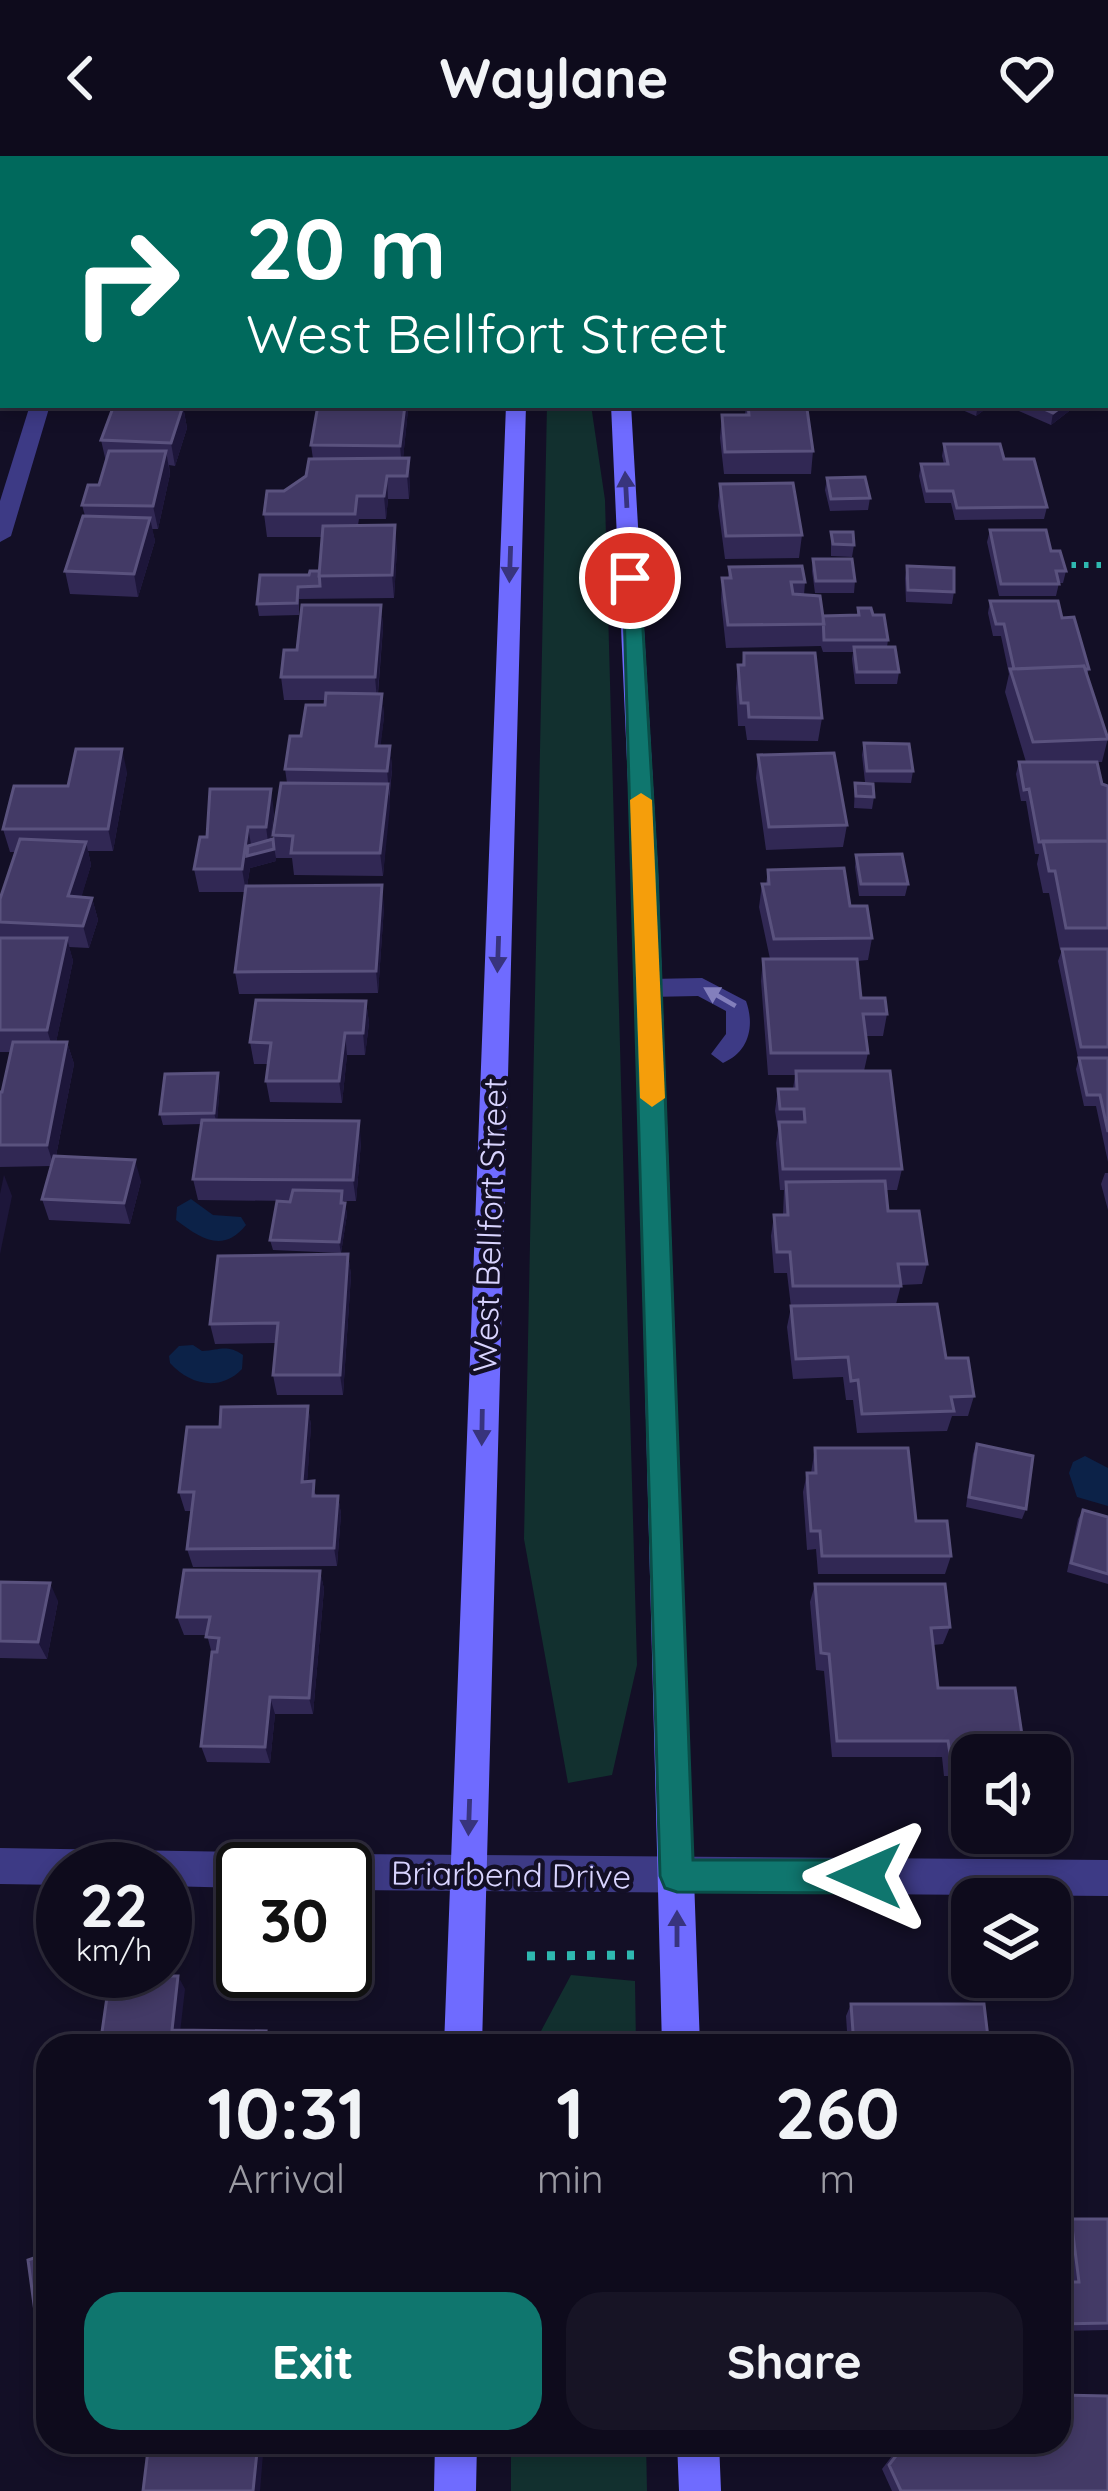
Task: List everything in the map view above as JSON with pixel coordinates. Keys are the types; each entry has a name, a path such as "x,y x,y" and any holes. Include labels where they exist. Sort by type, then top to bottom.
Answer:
{"main road":[{"name":"West Bellfort Street","path":"463,2034 516,408"},
{"path":"621,408 649,988 681,2034"},
{"path":"454,2491 456,2454"},
{"path":"698,2454 700,2491"}],"street":[{"path":"0,536 39,408"},
{"path":"0,1866 216,1870"},
{"name":"Briarbend Drive","path":"372,1872 1108,1878"}],"lane":[{"path":"649,988 702,987 738,1007 738,1036 723,1054"}],"path":[{"path":"1058,565 1108,565"},
{"path":"526,1956 634,1954"}],"green space":[{"path":"547,408 591,408 605,500 637,1665 612,1775 568,1783 524,1539"},
{"path":"571,1975 635,1981 636,2034 539,2034"},
{"path":"511,2454 646,2454 647,2491 511,2491"}],"water":[{"path":"191,1199 213,1215 241,1217 246,1225 229,1239 203,1237 176,1220 177,1207"},
{"path":"193,1345 202,1351 237,1352 243,1355 242,1369 224,1381 196,1381 170,1363 169,1356 179,1346"},
{"path":"1085,1456 1108,1468 1108,1506 1077,1497 1069,1473 1073,1462"}],"building":[{"path":"113,408 182,408 171,443 101,440"},
{"path":"317,408 405,408 400,446 311,445"},
{"path":"748,408 807,409 813,451 725,452 722,415 749,415"},
{"path":"944,444 1000,444 1004,459 1034,459 1047,507 957,508 953,491 927,491 921,464 948,464"},
{"path":"109,451 166,451 153,506 82,505 88,485 99,485"},
{"path":"409,458 407,476 387,476 384,496 357,496 355,514 264,514 267,491 284,491 306,476 309,459"},
{"path":"865,477 870,498 831,499 827,478"},
{"path":"793,483 802,535 726,536 720,484"},
{"path":"83,516 150,518 134,574 65,571"},
{"path":"395,525 392,575 319,576 323,526"},
{"path":"990,530 1046,530 1051,551 1060,551 1066,571 1056,571 1059,584 1001,584"},
{"path":"831,532 853,532 854,545 833,544"},
{"path":"813,559 852,559 855,581 816,581"},
{"path":"802,566 805,582 791,582 793,594 820,596 824,624 728,625 722,578 731,578 729,567"},
{"path":"907,566 954,568 954,592 908,590"},
{"path":"319,571 320,586 298,587 297,603 257,604 260,575 309,575"},
{"path":"990,601 1058,601 1062,618 1074,617 1089,669 1014,669 1004,624 996,624"},
{"path":"302,605 381,605 375,677 281,677 284,650 297,650"},
{"path":"858,608 884,615 888,640 824,640 823,616 859,615"},
{"path":"854,647 895,647 899,672 857,672"},
{"path":"744,653 815,653 822,718 749,717 748,703 741,703 738,665 744,665"},
{"path":"1084,666 1108,739 1033,742 1010,669"},
{"path":"326,693 382,694 376,746 390,746 387,771 285,769 290,736 301,736 306,705 325,705"},
{"path":"864,743 909,744 913,771 867,771"},
{"path":"76,749 122,749 108,829 3,829 14,786 68,786"},
{"path":"834,753 847,825 769,827 758,755"},
{"path":"1019,762 1097,762 1102,784 1108,786 1108,841 1039,842"},
{"path":"281,783 388,784 380,853 291,853 293,836 273,835"},
{"path":"855,783 873,784 874,797 856,796"},
{"path":"210,789 271,789 266,827 248,827 242,869 194,869 200,837 207,837"},
{"path":"20,839 86,842 68,896 92,898 83,926 0,922 0,899"},
{"path":"273,839 274,849 247,856 248,846"},
{"path":"1043,841 1108,841 1108,928 1066,928 1055,871 1049,871"},
{"path":"902,854 908,884 861,884 856,855"},
{"path":"844,868 850,906 867,906 872,938 774,939 762,884 769,884 768,870"},
{"path":"382,885 376,971 235,972 246,886"},
{"path":"0,938 67,938 47,1030 0,1030"},
{"path":"1062,949 1108,949 1108,1047 1081,1047"},
{"path":"763,959 857,959 861,998 885,998 887,1014 863,1014 868,1053 771,1053"},
{"path":"256,1000 366,1001 363,1033 345,1033 339,1081 266,1081 271,1043 250,1042"},
{"path":"13,1042 67,1042 47,1145 0,1145 0,1092"},
{"path":"1079,1058 1108,1058 1108,1132 1100,1095 1087,1095"},
{"path":"796,1071 890,1071 902,1169 783,1169 779,1122 805,1122 804,1109 780,1109 778,1089 797,1089"},
{"path":"218,1073 214,1113 160,1114 165,1074"},
{"path":"202,1120 359,1121 353,1180 193,1179"},
{"path":"54,1156 135,1160 124,1203 42,1199"},
{"path":"885,1181 888,1211 919,1211 927,1264 898,1264 901,1286 793,1286 790,1252 777,1252 774,1215 788,1215 786,1182"},
{"path":"293,1190 342,1191 341,1203 345,1203 339,1242 270,1240 277,1201 290,1202"},
{"path":"348,1254 340,1375 273,1375 278,1323 210,1324 218,1256"},
{"path":"937,1304 946,1358 968,1358 974,1396 951,1397 954,1411 862,1414 858,1380 851,1381 848,1357 796,1359 791,1306"},
{"path":"308,1406 302,1482 314,1481 313,1496 338,1496 334,1548 187,1549 194,1492 179,1492 187,1427 220,1427 221,1407"},
{"path":"977,1444 1033,1456 1026,1509 969,1497"},
{"path":"815,1448 908,1448 916,1521 947,1521 951,1556 822,1556 820,1531 811,1531 808,1492 807,1473 816,1473"},
{"path":"1083,1510 1108,1517 1108,1574 1071,1563"},
{"path":"184,1570 320,1571 309,1698 270,1697 265,1747 201,1746 212,1652 217,1652 219,1638 206,1637 210,1617 177,1617"},
{"path":"0,1582 50,1583 38,1642 0,1641"},
{"path":"815,1584 945,1584 950,1627 931,1628 938,1688 1015,1688 1022,1734 951,1734 951,1760 948,1741 837,1741 829,1654 821,1653"},
{"path":"107,1998 176,1998 172,2030 266,2034 102,2034"},
{"path":"851,2004 984,2004 988,2034 853,2034"},
{"path":"1071,2219 1108,2219 1108,2323 1071,2324 1071,2282 1079,2282"},
{"path":"36,2257 36,2319 28,2260"},
{"path":"1071,2395 1108,2396 1108,2491 901,2491 889,2465 897,2454 1071,2454"},
{"path":"148,2454 257,2454 253,2491 143,2491"}],"slow traffic":[{"path":"641,800 652,1098"}],"route":[{"path":"630,578 645,872 677,1876 865,1876"}]}
